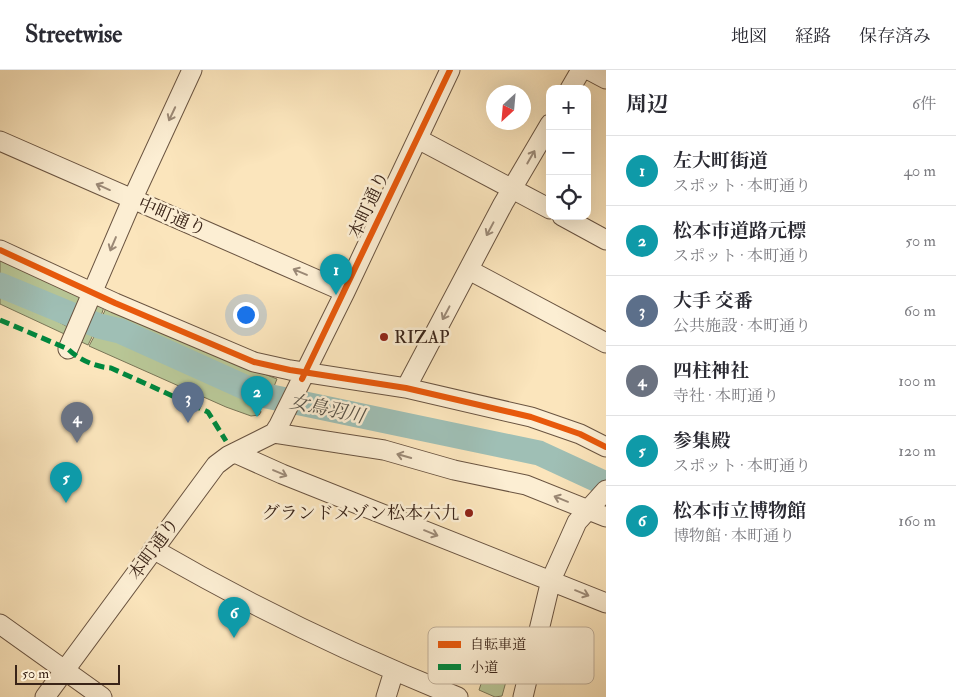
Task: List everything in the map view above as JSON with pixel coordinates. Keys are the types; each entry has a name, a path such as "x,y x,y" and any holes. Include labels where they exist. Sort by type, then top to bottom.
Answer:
{"street":[{"path":"70,345 132,200 192,70"},
{"name":"本町通り","path":"45,697 216,465 278,427 345,292 450,70"},
{"path":"572,85 581,70"},
{"path":"589,70 606,78"},
{"path":"406,388 512,189 546,130"},
{"path":"418,139 546,208"},
{"name":"中町通り","path":"0,141 345,292"},
{"path":"569,220 606,240"},
{"path":"0,250 90,297 254,362 304,376 406,388 532,417 580,434 606,447"},
{"path":"469,270 606,343"},
{"path":"278,427 384,450 454,470 526,485 590,506 606,517"},
{"path":"235,453 282,474 606,603"},
{"path":"540,627 551,580 577,522 606,490"},
{"path":"153,549 233,594 394,671 458,697"},
{"path":"0,624 102,697"},
{"path":"386,697 394,671"},
{"path":"523,697 526,684"}],"green space":[{"path":"0,259 104,307 100,319 76,312 0,281"},
{"path":"0,293 24,302 66,326 93,335 88,345 0,304"},
{"path":"106,308 277,379 273,389 247,380 149,335 101,319"},
{"path":"95,335 107,337 138,351 155,353 258,405 261,412 259,415 251,416 226,407 89,346"},
{"path":"481,684 505,684 502,696 495,697 479,690"}],"waterway":[{"name":"女鳥羽川","path":"0,285 99,326 120,331 262,395 539,453 606,484"}],"marked path":[{"path":"0,320 68,349 88,362 111,368 208,412 226,441"}],"cycle path":[{"path":"302,379 450,70"},
{"path":"0,250 115,303 254,362 290,370 406,388 531,417 580,434 606,447"}],"place":[{"name":"左大町街道","path":"336,295"},
{"name":"RIZAP","path":"384,337"},
{"name":"松本市道路元標","path":"257,417"},
{"name":"大手 交番","path":"188,423"},
{"name":"四柱神社","path":"77,443"},
{"name":"参集殿","path":"66,503"},
{"name":"グランドメゾン松本六九","path":"469,513"},
{"name":"松本市立博物館","path":"234,638"}]}
